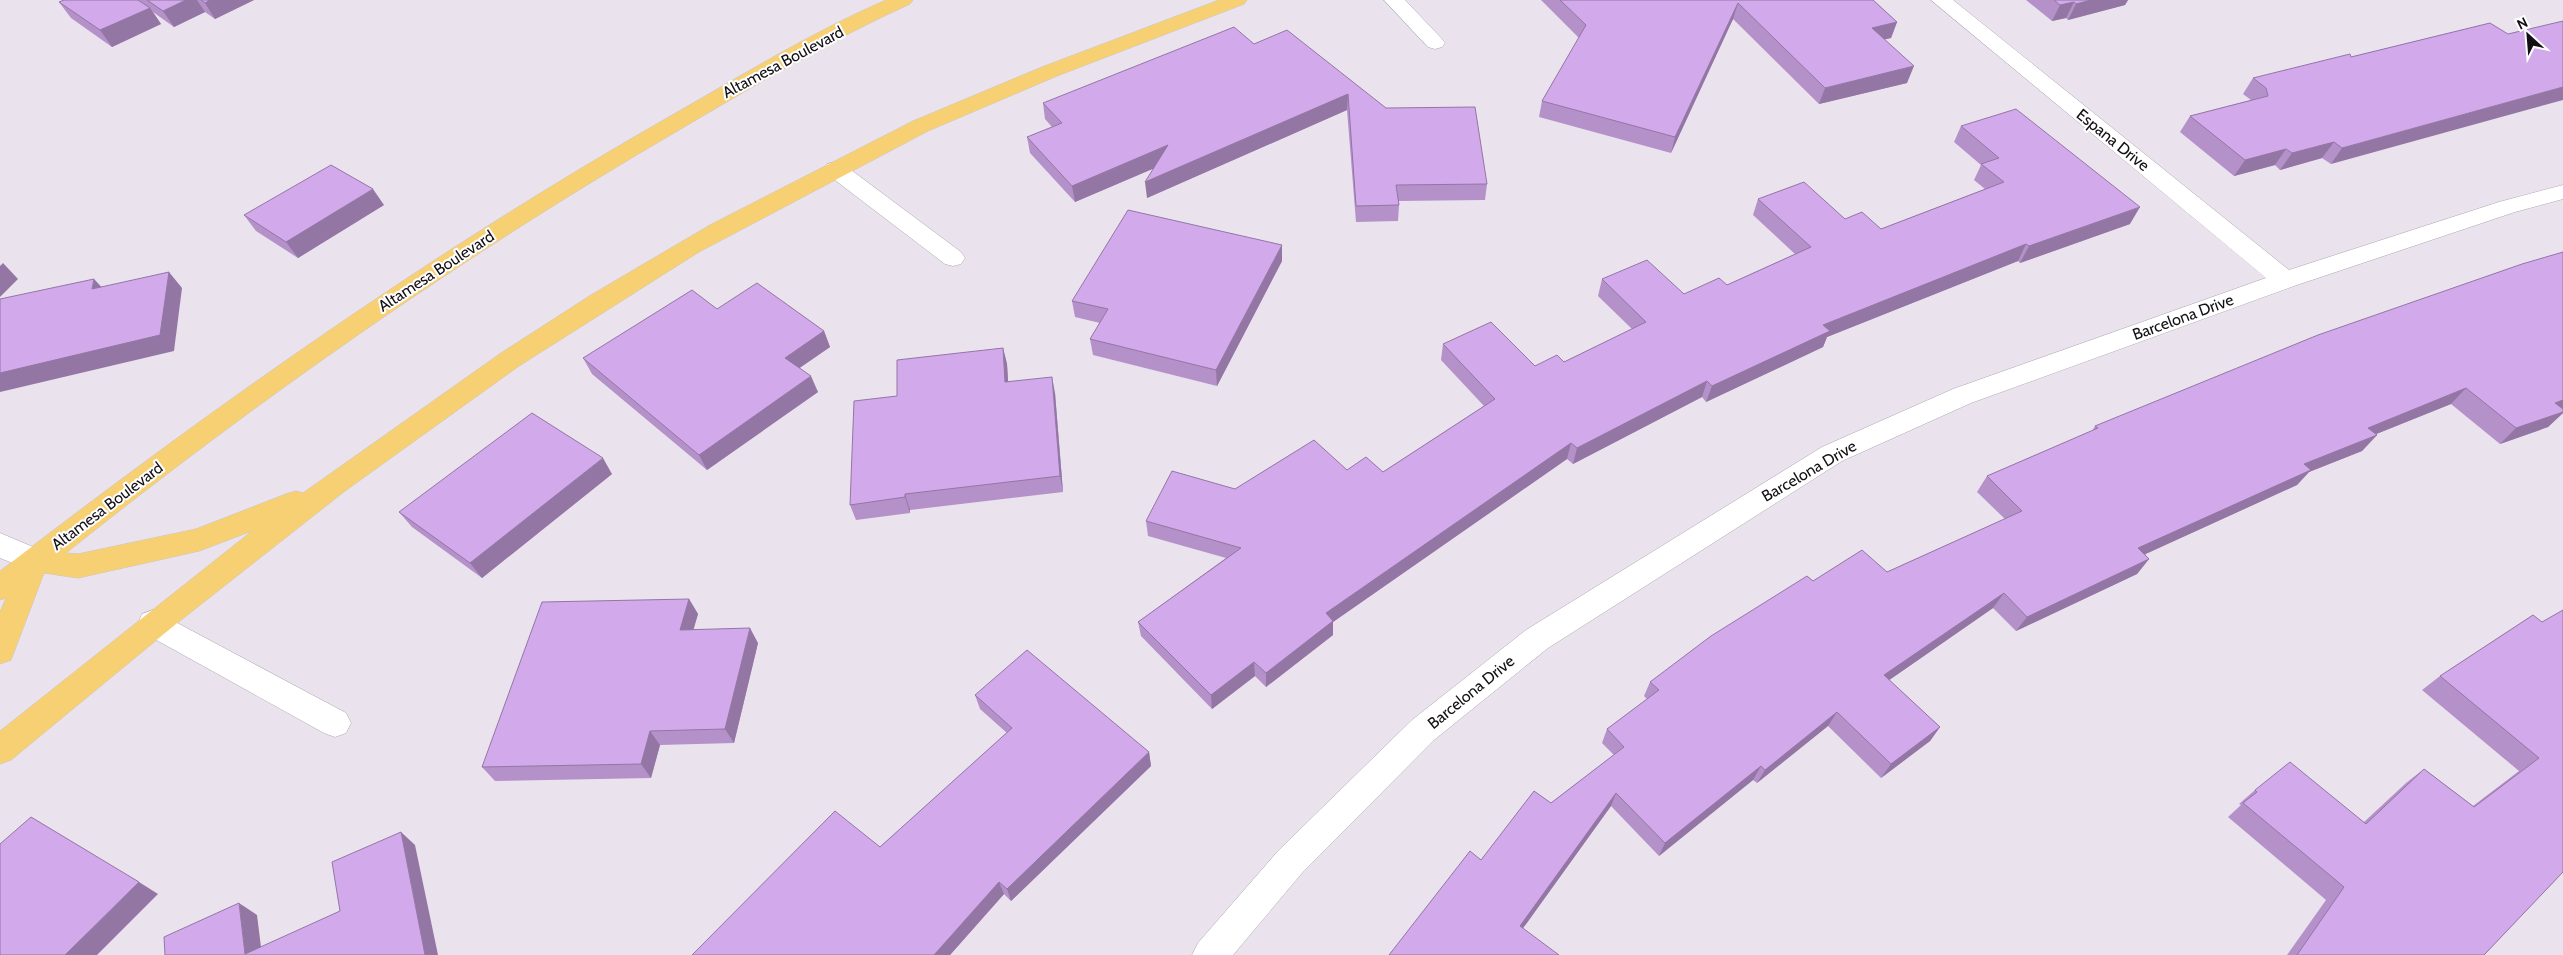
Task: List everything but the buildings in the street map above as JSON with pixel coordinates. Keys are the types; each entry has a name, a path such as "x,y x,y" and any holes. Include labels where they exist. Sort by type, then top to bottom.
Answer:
{"main road":[{"name":"Altamesa Boulevard","path":"0,588 310,353 544,200 653,134 780,63 903,0"},
{"path":"0,750 153,623 330,489 468,390 598,303 693,245 836,169 951,112 1144,34 1238,0"},
{"path":"0,651 35,560 78,566 199,540 330,489"}],"street":[{"path":"1394,0 1435,42"},
{"name":"Espana Drive","path":"1941,0 2284,280"},
{"path":"836,169 953,258"},
{"name":"Barcelona Drive","path":"1210,955 1290,862 1423,730 1537,639 1832,454 1962,396 2284,280 2507,207 2563,192"},
{"path":"0,545 35,560"},
{"path":"153,623 335,723"}]}
